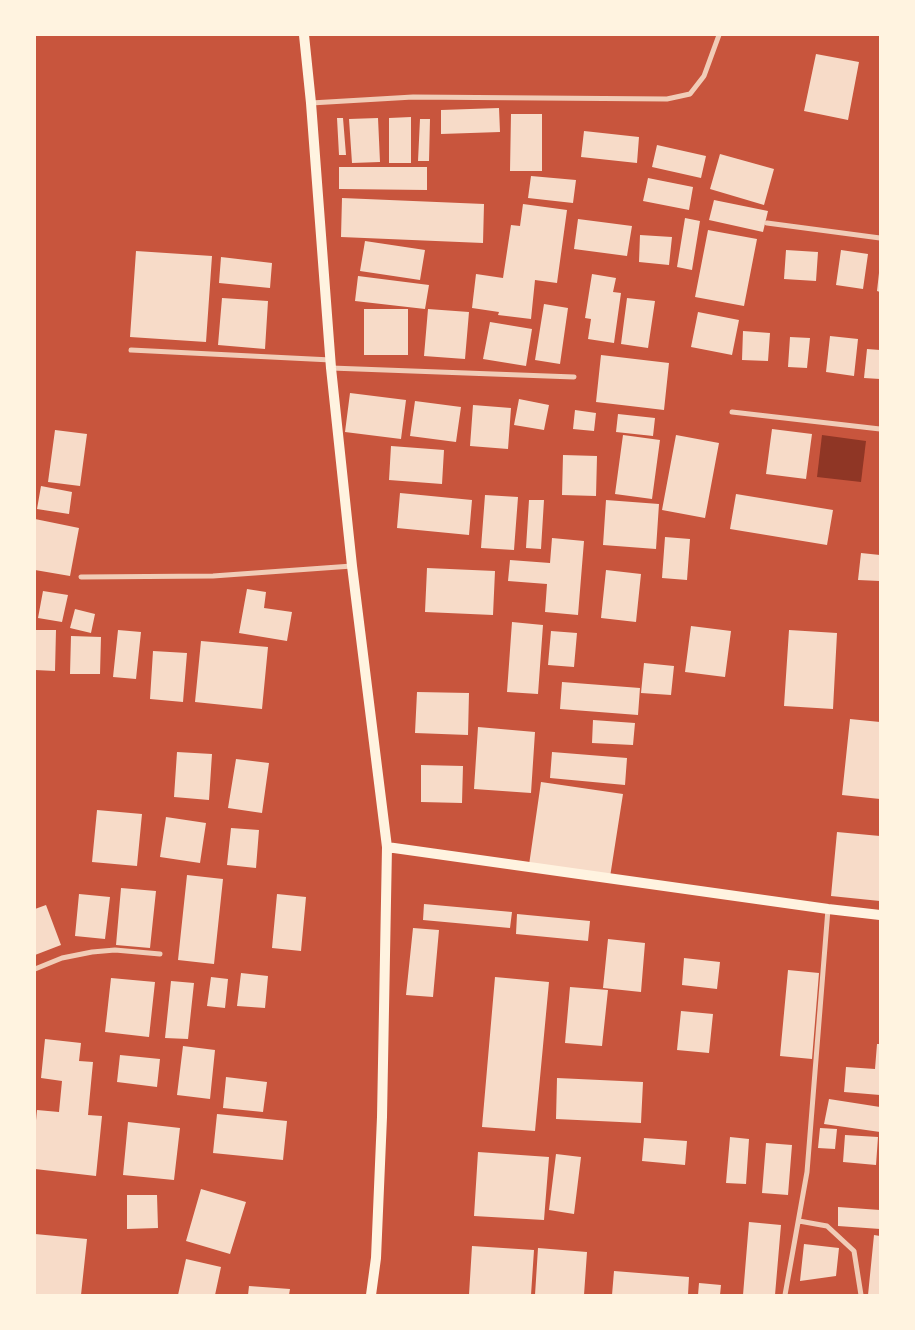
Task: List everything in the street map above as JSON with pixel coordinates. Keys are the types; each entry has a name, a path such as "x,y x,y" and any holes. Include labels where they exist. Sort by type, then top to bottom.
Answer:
{"main road":[{"path":"304,35 331,364 352,566 387,848 382,1117 376,1258 371,1295"},
{"path":"387,848 880,915"}],"street":[{"path":"311,103 413,97 667,99 690,94 704,76 719,35"},
{"path":"767,223 880,238"},
{"path":"131,350 331,364 574,377"},
{"path":"732,412 880,429"},
{"path":"81,577 213,576 352,566"},
{"path":"785,1295 807,1172 828,909"},
{"path":"35,969 62,958 92,952 115,950 160,954"},
{"path":"798,1221 827,1226 854,1251 861,1295"}],"shaded area":[{"path":"822,435 866,441 861,482 817,477"}],"building":[{"path":"816,54 859,62 848,120 804,111"},
{"path":"499,108 500,132 441,134 441,110"},
{"path":"511,114 542,114 542,171 510,171"},
{"path":"411,117 411,163 389,163 389,118"},
{"path":"337,118 343,118 346,155 339,155"},
{"path":"378,118 380,162 352,163 349,119"},
{"path":"420,119 430,119 429,161 418,161"},
{"path":"584,131 639,137 637,163 581,157"},
{"path":"657,145 706,156 701,178 652,167"},
{"path":"720,154 774,169 764,205 710,189"},
{"path":"339,167 427,167 427,190 339,189"},
{"path":"531,176 576,180 573,203 528,198"},
{"path":"648,178 693,187 689,210 643,201"},
{"path":"342,198 484,204 483,243 341,237"},
{"path":"714,200 768,211 763,232 709,220"},
{"path":"523,204 567,210 557,283 535,280 531,319 498,315 499,312 472,308 476,274 503,278 511,225 520,226"},
{"path":"685,218 700,221 692,270 677,267"},
{"path":"578,219 632,226 627,256 574,249"},
{"path":"708,230 757,239 744,306 695,297"},
{"path":"640,235 672,237 669,265 639,262"},
{"path":"365,241 425,250 420,280 360,271"},
{"path":"786,250 818,252 816,281 784,279"},
{"path":"841,250 868,254 863,289 836,285"},
{"path":"136,251 212,256 206,342 130,337"},
{"path":"221,257 272,263 270,288 219,283"},
{"path":"880,273 880,292 877,291"},
{"path":"592,274 616,278 613,292 621,293 614,343 588,339 591,319 585,318"},
{"path":"358,276 429,285 425,309 355,301"},
{"path":"222,298 268,301 265,349 218,345"},
{"path":"627,298 655,301 648,348 621,344"},
{"path":"544,304 568,308 560,364 535,360"},
{"path":"364,309 408,309 408,355 364,355"},
{"path":"428,309 469,312 465,359 424,356"},
{"path":"698,312 739,320 732,355 691,347"},
{"path":"490,322 532,329 526,366 483,359"},
{"path":"743,331 770,333 768,361 742,360"},
{"path":"830,336 858,339 854,376 826,372"},
{"path":"790,337 810,338 807,368 788,367"},
{"path":"867,349 880,350 880,379 864,378"},
{"path":"601,355 669,363 664,410 596,402"},
{"path":"350,393 406,400 401,439 345,432"},
{"path":"519,399 549,405 544,430 514,425"},
{"path":"415,401 461,407 456,442 410,436"},
{"path":"473,405 511,408 508,449 470,446"},
{"path":"575,410 596,413 594,431 573,429"},
{"path":"618,414 655,418 653,436 616,432"},
{"path":"772,429 812,434 806,479 766,474"},
{"path":"55,430 87,434 80,486 48,482"},
{"path":"623,435 660,440 652,499 615,494"},
{"path":"676,435 719,443 705,518 662,510"},
{"path":"391,446 444,450 442,484 389,480"},
{"path":"563,455 597,456 596,496 562,495"},
{"path":"41,486 72,492 69,514 37,509"},
{"path":"400,493 472,500 469,535 397,528"},
{"path":"736,494 833,510 827,545 730,529"},
{"path":"485,495 518,497 514,550 481,548"},
{"path":"529,500 544,500 541,549 526,548"},
{"path":"606,500 659,504 656,549 603,545"},
{"path":"35,519 79,528 70,576 35,570"},
{"path":"665,537 690,539 687,580 662,578"},
{"path":"552,538 584,541 578,615 545,612 547,584 508,581 510,560 550,563"},
{"path":"861,553 880,555 880,581 858,580"},
{"path":"427,568 495,571 493,615 425,612"},
{"path":"606,570 641,574 636,622 601,618"},
{"path":"247,589 266,592 264,608 292,612 287,641 239,633"},
{"path":"43,591 68,595 62,622 38,618"},
{"path":"75,609 95,614 91,633 70,628"},
{"path":"512,622 543,625 538,694 507,692"},
{"path":"691,626 731,631 725,677 685,672"},
{"path":"35,630 56,630 55,671 35,670"},
{"path":"118,630 141,632 136,679 113,677"},
{"path":"789,630 837,633 833,709 784,706"},
{"path":"551,631 577,633 574,667 548,665"},
{"path":"71,636 101,637 100,674 70,674"},
{"path":"201,641 268,647 262,709 195,702"},
{"path":"153,651 187,653 183,702 150,699"},
{"path":"644,663 674,666 671,695 641,693"},
{"path":"562,682 640,688 638,715 560,709"},
{"path":"417,692 469,693 468,735 415,733"},
{"path":"850,719 880,722 880,799 842,795"},
{"path":"593,720 635,723 633,745 592,743"},
{"path":"478,727 535,732 531,793 474,789"},
{"path":"177,752 212,754 209,800 174,797"},
{"path":"552,752 627,758 625,785 550,778"},
{"path":"236,759 269,763 262,813 228,808"},
{"path":"421,765 463,766 462,803 421,802"},
{"path":"541,782 623,794 610,877 529,865"},
{"path":"97,810 142,814 137,866 92,862"},
{"path":"166,817 206,823 200,863 160,857"},
{"path":"231,828 259,830 256,868 227,865"},
{"path":"837,832 880,836 880,901 831,896"},
{"path":"187,875 223,879 214,964 178,960"},
{"path":"121,888 156,891 150,948 116,945"},
{"path":"79,894 110,897 105,939 75,936"},
{"path":"277,894 306,897 301,951 272,948"},
{"path":"424,904 512,912 510,928 423,920"},
{"path":"46,905 61,945 35,955 35,909"},
{"path":"517,914 590,921 588,941 516,934"},
{"path":"413,928 439,930 433,997 406,995"},
{"path":"608,939 645,943 641,992 603,988"},
{"path":"684,958 720,962 717,989 682,985"},
{"path":"788,970 819,973 812,1059 780,1056"},
{"path":"241,973 268,976 265,1008 237,1006"},
{"path":"211,977 228,979 225,1008 207,1006"},
{"path":"495,977 549,982 535,1131 482,1127"},
{"path":"111,978 155,982 149,1037 105,1032"},
{"path":"171,981 194,983 188,1039 165,1038"},
{"path":"570,987 608,990 602,1046 565,1043"},
{"path":"681,1011 713,1014 709,1053 677,1050"},
{"path":"45,1039 81,1043 79,1061 93,1062 88,1115 102,1116 96,1176 35,1169 37,1110 59,1112 62,1081 41,1078"},
{"path":"877,1044 880,1044 880,1095 844,1092 846,1067 875,1069"},
{"path":"183,1046 215,1050 210,1099 177,1095"},
{"path":"120,1055 160,1059 157,1087 117,1082"},
{"path":"226,1077 267,1082 263,1112 223,1108"},
{"path":"557,1078 643,1082 641,1123 556,1119"},
{"path":"829,1099 880,1107 880,1132 824,1124"},
{"path":"217,1114 287,1121 283,1160 213,1153"},
{"path":"128,1122 180,1128 174,1180 123,1175"},
{"path":"820,1128 837,1129 835,1149 818,1148"},
{"path":"845,1135 878,1137 876,1165 843,1162"},
{"path":"730,1137 749,1139 746,1184 726,1183"},
{"path":"644,1138 687,1141 685,1165 642,1161"},
{"path":"766,1143 792,1145 788,1195 762,1193"},
{"path":"478,1152 549,1157 544,1220 474,1216"},
{"path":"556,1154 581,1157 574,1214 549,1210"},
{"path":"201,1189 246,1202 230,1254 186,1241"},
{"path":"127,1195 157,1195 158,1228 127,1229"},
{"path":"838,1207 880,1210 880,1229 838,1226"},
{"path":"749,1222 781,1225 775,1295 743,1295"},
{"path":"35,1234 87,1239 81,1295 35,1295"},
{"path":"874,1235 880,1236 880,1295 868,1295"},
{"path":"804,1244 839,1248 836,1276 800,1281"},
{"path":"472,1246 534,1250 531,1295 469,1295"},
{"path":"538,1248 587,1252 584,1295 535,1295"},
{"path":"186,1259 221,1267 215,1295 178,1295"},
{"path":"614,1271 689,1277 688,1295 612,1295"},
{"path":"699,1283 721,1285 720,1295 698,1295"},
{"path":"249,1286 290,1289 289,1295 248,1295"}]}
